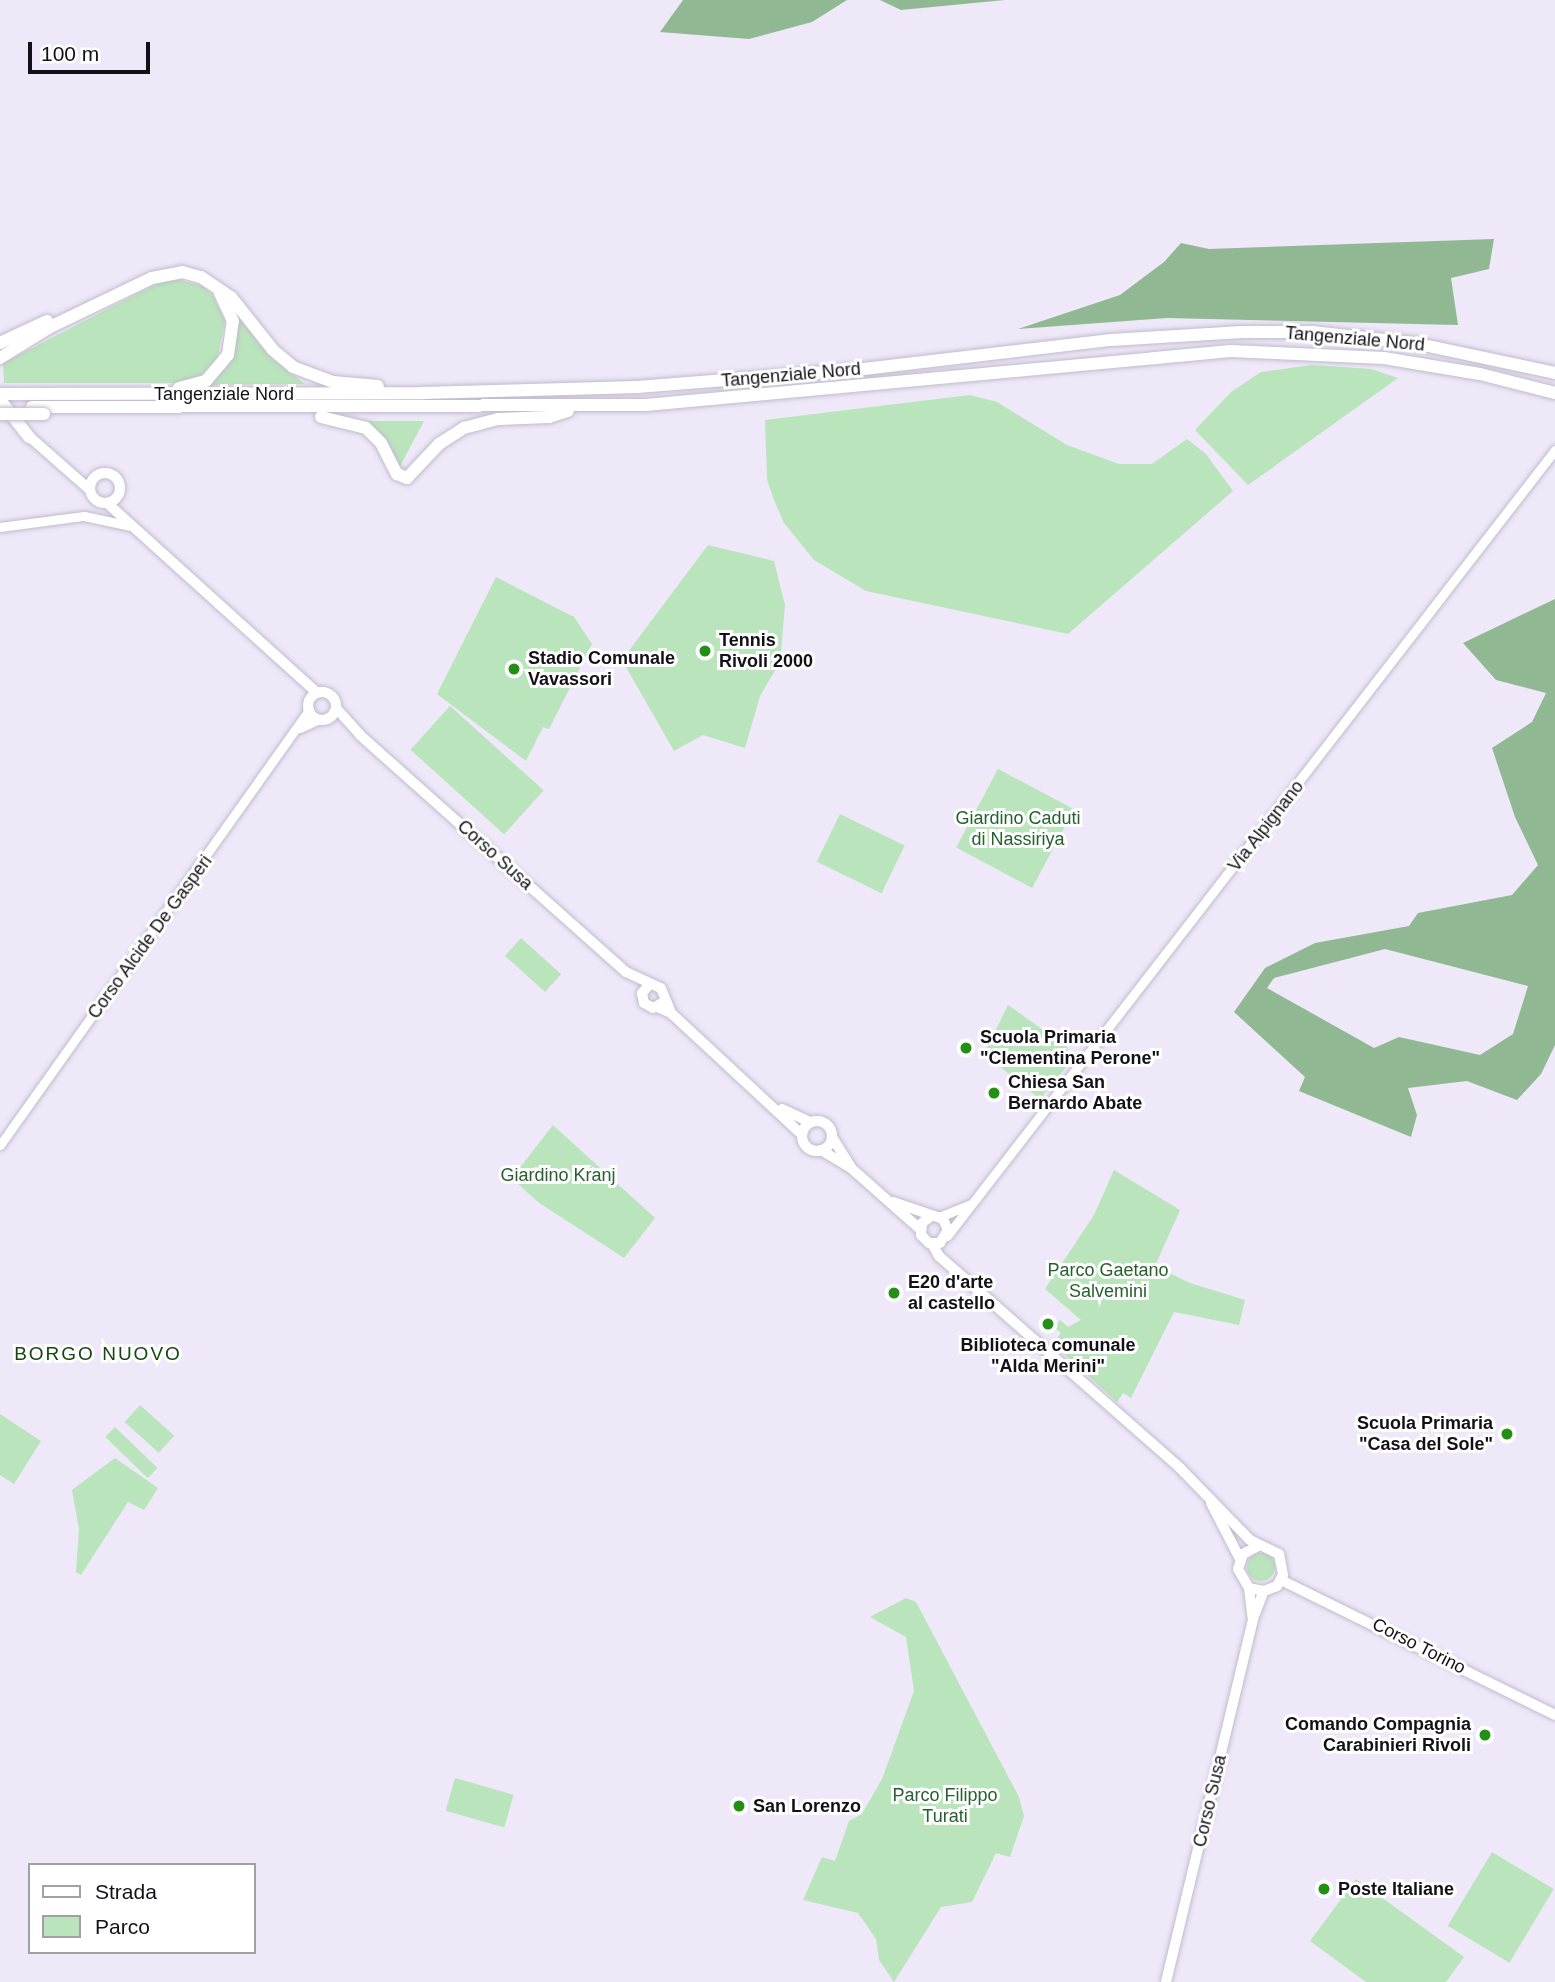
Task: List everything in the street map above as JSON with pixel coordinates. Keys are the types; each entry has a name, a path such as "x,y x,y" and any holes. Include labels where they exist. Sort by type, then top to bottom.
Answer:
{"highway":[{"path":"0,342 172,272 201,277 231,298 282,358 308,375 428,393"},
{"path":"95,394 119,388 182,388 215,374 228,355 233,331 230,312 218,289"},
{"path":"0,348 107,299"},
{"path":"0,358 50,327"},
{"name":"Tangenziale Nord","path":"0,394 428,393 719,382 1181,334 1312,332 1414,343 1555,373"},
{"name":"Tangenziale Nord","path":"0,411 32,407 216,410 447,409 722,402 1189,353 1322,353 1399,360 1555,393"},
{"path":"0,400 29,437"},
{"path":"216,410 254,418 332,417 355,423 375,435 393,468 407,478 439,444 464,428 498,419 549,418 576,407"},
{"path":"0,411 44,414 78,408"}],"main road":[{"path":"0,411 80,478 98,501 107,503 122,514 131,526 288,667 312,701 328,715"},
{"path":"80,478 104,473 115,477 122,514"},
{"path":"90,490 95,477"},
{"path":"107,503 118,496"},
{"path":"312,701 331,695 328,715"},
{"name":"Corso Susa","path":"328,715 360,735 645,989"},
{"path":"661,988 660,1003 646,1006 645,989 661,988"},
{"path":"660,1003 776,1106 801,1135 805,1146 821,1150 851,1168 893,1202 920,1229 924,1240 940,1240"},
{"path":"776,1106 810,1122 825,1123 851,1168"},
{"path":"801,1135 810,1122"},
{"path":"821,1150 832,1137"},
{"path":"893,1202 934,1217 947,1226 940,1240"},
{"path":"920,1229 934,1217"},
{"path":"940,1240 960,1272 1260,1545 1279,1554 1284,1565 1281,1580 1264,1591 1253,1619"},
{"path":"1209,1498 1240,1559 1240,1576 1249,1588 1253,1619"},
{"path":"1240,1559 1260,1545"},
{"name":"Corso Torino","path":"1281,1580 1555,1715"},
{"path":"1249,1588 1264,1591"},
{"name":"Corso Susa","path":"1166,1982 1253,1619"}],"street":[{"name":"Via Alpignano","path":"940,1240 976,1202 1555,450"},
{"path":"0,527 84,516 131,526"},
{"name":"Corso Alcide De Gasperi","path":"0,1145 300,728 312,701"},
{"name":"Corso Alcide De Gasperi","path":"300,728 328,715"},
{"path":"934,1217 976,1202"}],"green space":[{"path":"683,0 847,0 812,22 749,39 660,32"},
{"path":"880,0 1005,0 901,10"},
{"path":"1494,239 1489,269 1451,278 1458,325 1167,318 1018,329 1120,295 1164,262 1181,243 1209,249"},
{"path":"176,279 203,286 213,296 225,321 217,359 200,376 177,383 4,383 3,363 162,281"},
{"path":"239,318 271,358 305,384 210,385 230,363"},
{"path":"1312,365 1371,369 1398,378 1248,485 1195,430 1231,392 1261,372"},
{"path":"970,395 997,402 1067,445 1119,464 1152,464 1187,439 1206,454 1233,491 1068,634 866,591 814,560 784,523 774,500 767,479 765,420"},
{"path":"367,421 424,421 398,470 383,436"},
{"name":"Tennis Rivoli 2000","path":"708,545 774,561 785,605 780,662 760,696 745,748 703,735 674,751 622,660"},
{"name":"Stadio Comunale Vavassori","path":"496,577 574,617 592,644 549,729 543,727 526,761 437,694"},
{"path":"1555,599 1555,1045 1541,1074 1517,1100 1467,1081 1408,1088 1417,1115 1411,1137 1299,1091 1305,1077 1234,1012 1265,968 1315,943 1409,926 1418,913 1512,895 1538,865 1515,817 1492,748 1532,722 1546,693 1496,680 1463,643","holes":["1385,949 1528,986 1513,1034 1480,1055 1399,1037 1374,1048 1267,988 1274,978"]},
{"path":"450,706 544,790 504,834 411,750"},
{"name":"Giardino Caduti di Nassiriya","path":"998,769 1074,809 1032,888 956,848"},
{"path":"840,814 905,846 881,893 817,862"},
{"path":"521,938 561,974 545,992 505,956"},
{"path":"1008,1005 1067,1047 1071,1061 1040,1099 984,1054"},
{"name":"Giardino Kranj","path":"553,1125 655,1218 624,1258 538,1202 517,1183 518,1170"},
{"name":"Parco Gaetano Salvemini","path":"1114,1170 1180,1210 1155,1266 1190,1283 1245,1300 1239,1325 1174,1312 1131,1398 1123,1393 1117,1402 1053,1344 1061,1333 1054,1327 1060,1320 1068,1327 1081,1320 1045,1289 1094,1215"},
{"path":"140,1405 174,1436 159,1453 125,1422"},
{"path":"0,1414 41,1441 14,1484 0,1475"},
{"path":"115,1427 157,1468 148,1478 105,1437"},
{"path":"115,1458 158,1488 144,1510 128,1502 81,1575 76,1572 79,1529 72,1490"},
{"path":"1261,1553 1271,1557 1275,1567 1271,1577 1261,1581 1251,1577 1247,1567 1251,1557"},
{"name":"Parco Filippo Turati","path":"906,1598 916,1602 1019,1797 1024,1816 1010,1857 996,1853 972,1902 941,1907 894,1982 879,1960 876,1939 858,1913 803,1900 822,1857 835,1861 849,1821 862,1814 882,1779 914,1691 906,1637 870,1617"},
{"path":"455,1778 514,1795 504,1827 446,1811"},
{"path":"1492,1852 1554,1889 1509,1963 1448,1926"},
{"path":"1356,1879 1464,1957 1446,1982 1366,1982 1310,1941"}],"place":[{"name":"Tennis Rivoli 2000","path":"705,651"},
{"name":"Stadio Comunale Vavassori","path":"514,669"},
{"name":"Scuola Primaria \"Clementina Perone\"","path":"966,1048"},
{"name":"Chiesa San Bernardo Abate","path":"994,1093"},
{"name":"E20 d'arte al castello","path":"894,1293"},
{"name":"Biblioteca comunale \"Alda Merini\"","path":"1048,1324"},
{"name":"Scuola Primaria \"Casa del Sole\"","path":"1507,1434"},
{"name":"Comando Compagnia Carabinieri Rivoli","path":"1485,1735"},
{"name":"San Lorenzo","path":"739,1806"},
{"name":"Poste Italiane","path":"1324,1889"}],"district":[{"name":"BORGO NUOVO","path":"98,1354"}]}
